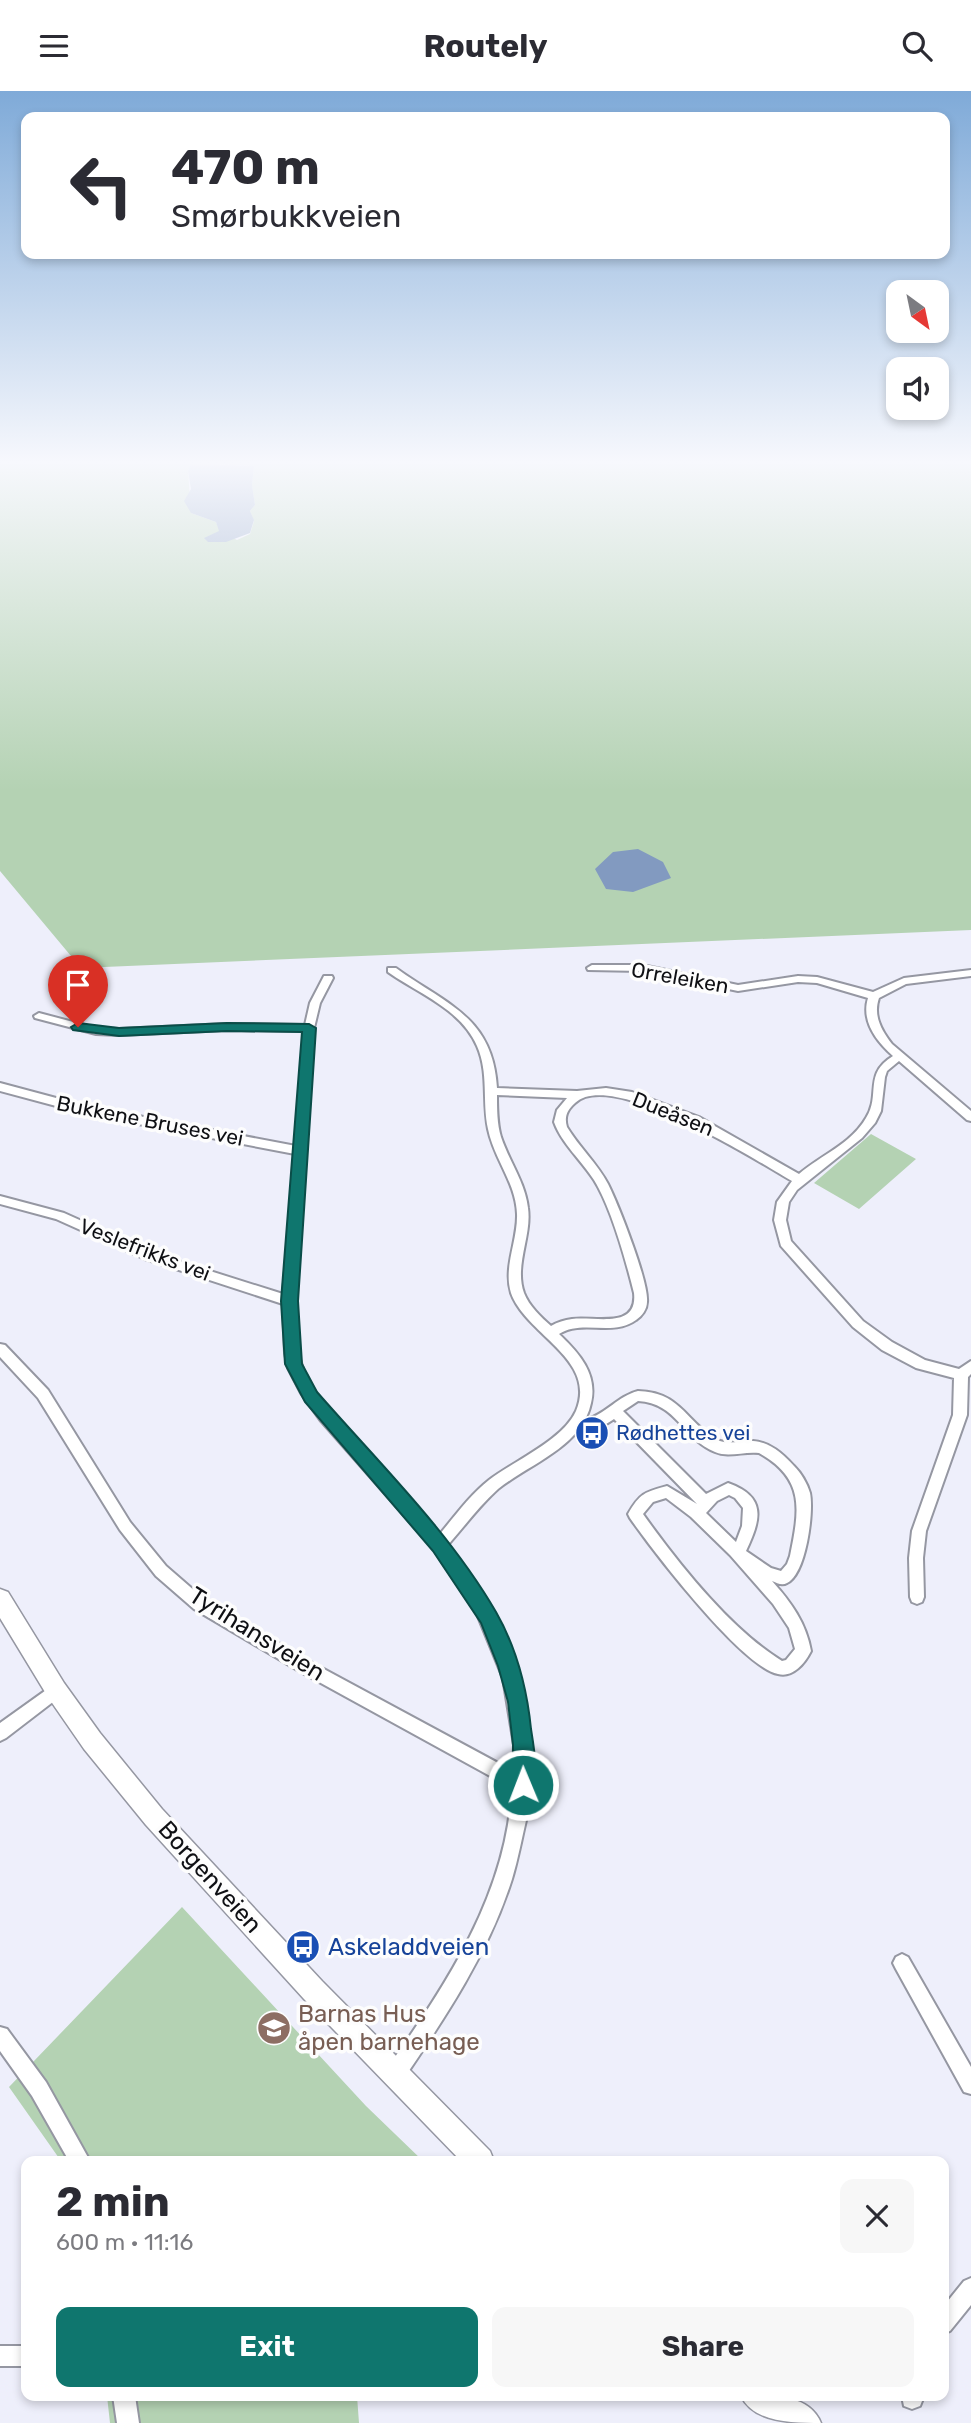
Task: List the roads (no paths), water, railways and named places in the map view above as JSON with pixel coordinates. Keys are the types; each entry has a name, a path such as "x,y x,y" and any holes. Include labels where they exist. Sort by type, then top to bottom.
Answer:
{"street":[{"name":"Orreleiken","path":"592,968 656,970 738,988 798,979 815,980 874,996"},
{"path":"392,970 470,1021 489,1065 493,1091 493,1133 518,1189 523,1215 514,1272 519,1296 535,1319 578,1363 585,1377 588,1393 580,1417 562,1436 491,1487 439,1545"},
{"path":"971,973 904,981 874,996 870,1008 876,1031 900,1056 971,1117"},
{"path":"328,978 315,1003 309,1028 290,1301 294,1364 301,1383 323,1413 439,1545 481,1603 497,1633 518,1702 523,1745 523,1785 514,1843 500,1890 452,1994 394,2075"},
{"path":"39,1016 96,1031 227,1027 309,1028"},
{"path":"900,1056 887,1062 878,1075 877,1106 864,1129 800,1181 779,1206 779,1228 785,1243 858,1324 887,1346 921,1364 966,1370 960,1415 919,1531 916,1558 917,1597"},
{"name":"Bukkene Bruses vei","path":"0,1087 86,1109 302,1151"},
{"name":"Dueåsen","path":"493,1091 577,1095 606,1092 645,1100 695,1119 800,1181"},
{"path":"550,1333 564,1325 610,1324 626,1319 637,1312 641,1302 637,1282 601,1184 586,1158 566,1136 560,1122 563,1108 577,1095"},
{"name":"Veslefrikks vei","path":"0,1200 60,1216 149,1255 290,1301"},
{"name":"Tyrihansveien","path":"0,1349 43,1394 125,1526 161,1571 200,1604 280,1653 523,1785"},
{"path":"593,1423 603,1421 621,1404 637,1396 659,1399 674,1407 696,1430 718,1447 761,1448 796,1475 806,1498 795,1564 790,1573 783,1578 774,1577 737,1554"},
{"path":"615,1411 701,1508 796,1622 803,1638 803,1651 790,1667 780,1668 753,1651 688,1580 635,1514 648,1497 667,1492 701,1508"},
{"path":"701,1508 729,1489 747,1499 752,1512 747,1535 737,1554"},
{"name":"Borgenveien","path":"0,1599 56,1690 92,1741 154,1817 394,2075 475,2156"},
{"path":"0,1733 56,1690"},
{"path":"902,1963 971,2085"},
{"path":"0,2036 39,2089 77,2156"},
{"path":"949,2316 971,2288"},
{"path":"0,2356 21,2356"},
{"path":"125,2401 128,2423"},
{"path":"765,2401 806,2423"}],"water":[{"path":"638,849 663,862 671,878 633,892 606,889 595,869 613,852"}],"place":[{"name":"Rødhettes vei","path":"592,1433"},
{"name":"Askeladdveien","path":"303,1947"},
{"name":"Barnas Hus åpen barnehage","path":"274,2028"}]}
